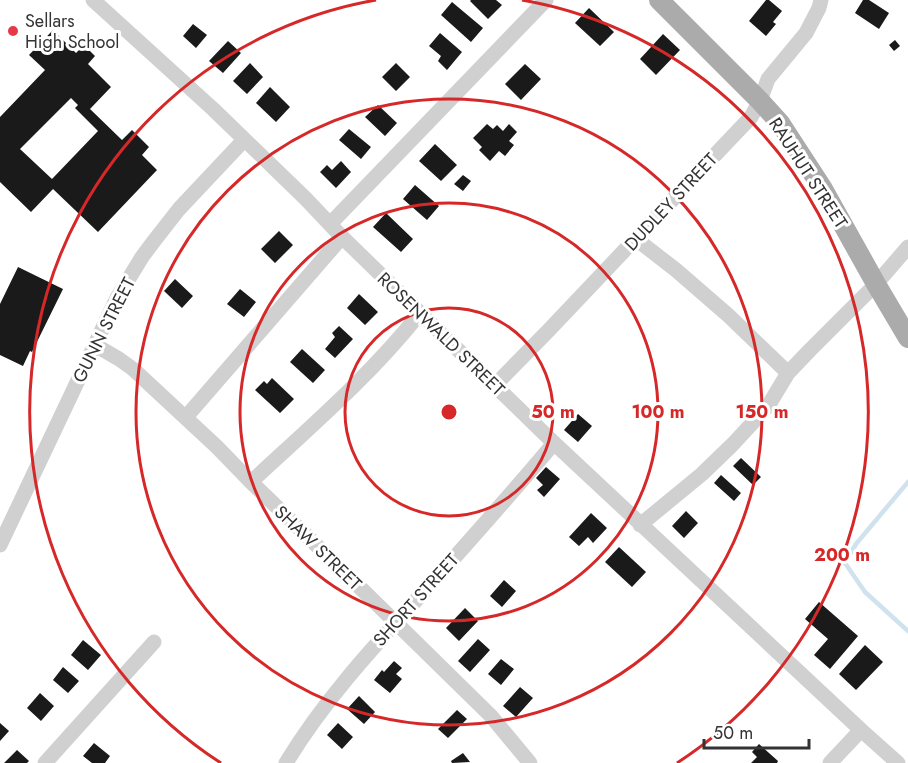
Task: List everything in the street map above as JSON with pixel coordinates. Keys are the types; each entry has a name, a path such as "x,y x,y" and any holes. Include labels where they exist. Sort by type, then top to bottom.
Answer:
{"main road":[{"name":"RAUHUT STREET","path":"659,0 780,123 810,168 908,338"}],"street":[{"name":"ROSENWALD STREET","path":"93,0 213,109 420,314 640,525 898,763"},
{"path":"330,224 546,0"},
{"name":"DUDLEY STREET","path":"495,385 751,117 768,79 806,33 821,0"},
{"name":"GUNN STREET","path":"0,544 117,298 142,257 179,209 244,140"},
{"path":"186,417 342,237"},
{"path":"636,239 729,316 788,373"},
{"path":"640,525 702,474 733,444 768,406 788,373 876,284 908,247"},
{"path":"250,482 339,401 420,314"},
{"name":"SHAW STREET","path":"95,345 133,369 186,417 491,716 530,763"},
{"name":"SHORT STREET","path":"286,763 322,709 395,622 493,516 554,443"},
{"path":"45,763 154,642"},
{"path":"830,763 861,730"}],"building":[{"path":"471,0 496,0 502,5 488,19"},
{"path":"766,0 782,11 773,22 776,24 766,36 749,21"},
{"path":"863,0 869,0 889,13 879,29 855,13"},
{"path":"452,2 483,28 471,42 441,15"},
{"path":"589,8 614,32 600,46 575,23"},
{"path":"193,24 207,35 196,48 183,36"},
{"path":"53,30 76,53 84,45 95,56 88,64 111,87 90,109 122,140 132,130 149,147 142,155 157,170 98,232 53,189 31,212 0,182 0,117 45,70 29,55","holes":["71,98 78,105 75,108 98,131 52,179 20,149"]},
{"path":"440,33 462,52 447,70 438,61 441,56 429,46"},
{"path":"663,34 680,50 656,75 640,59"},
{"path":"895,40 900,46 894,51 889,45"},
{"path":"228,41 241,53 223,73 209,61"},
{"path":"250,63 263,77 247,94 233,81"},
{"path":"396,63 410,77 396,91 382,77"},
{"path":"525,64 541,79 521,100 505,84"},
{"path":"270,87 290,107 276,122 256,103"},
{"path":"378,105 397,123 385,136 365,117"},
{"path":"487,124 493,129 497,125 503,131 509,124 517,132 509,141 514,145 505,156 499,151 490,161 479,150 482,147 473,138"},
{"path":"349,129 371,147 361,159 339,140"},
{"path":"435,144 457,165 441,181 419,161"},
{"path":"341,161 351,172 336,188 320,172 327,165 332,170"},
{"path":"463,175 471,181 463,191 454,184"},
{"path":"415,185 439,206 427,220 403,199"},
{"path":"386,213 413,239 401,252 373,227"},
{"path":"279,231 293,245 275,263 261,249"},
{"path":"18,267 63,289 23,366 0,355 0,304"},
{"path":"175,279 193,296 182,308 164,291"},
{"path":"240,289 256,302 244,317 227,304"},
{"path":"359,294 378,312 365,325 347,308"},
{"path":"339,326 353,339 335,358 325,349 335,337 332,333"},
{"path":"302,349 325,370 313,383 290,362"},
{"path":"272,378 294,399 280,413 255,390 264,381 267,384"},
{"path":"578,414 592,426 578,442 564,430"},
{"path":"741,458 761,477 753,485 733,466"},
{"path":"546,467 560,479 544,497 537,490 543,485 536,478"},
{"path":"721,475 741,493 734,501 714,483"},
{"path":"686,511 698,523 684,538 672,526"},
{"path":"591,513 607,528 593,543 588,537 579,546 569,537"},
{"path":"619,547 646,572 632,587 605,562"},
{"path":"504,580 516,591 502,607 490,596"},
{"path":"819,602 858,636 830,669 814,655 828,639 805,619"},
{"path":"465,608 478,621 459,641 446,628"},
{"path":"478,639 490,650 470,672 458,661"},
{"path":"83,640 101,655 88,670 71,655"},
{"path":"865,645 883,662 856,690 839,674"},
{"path":"501,659 514,669 501,685 488,674"},
{"path":"394,661 402,668 396,674 402,679 390,693 374,680"},
{"path":"63,667 79,681 68,693 53,680"},
{"path":"520,687 533,698 516,717 503,706"},
{"path":"40,693 54,706 41,721 27,708"},
{"path":"359,696 375,712 364,724 347,709"},
{"path":"457,710 467,719 448,738 438,729"},
{"path":"0,723 9,731 0,741"},
{"path":"338,723 353,737 342,749 327,735"},
{"path":"94,743 110,756 105,763 92,763 83,756"},
{"path":"759,744 778,761 777,763 751,763 757,757 752,752"},
{"path":"17,750 29,761 27,763 4,763"},
{"path":"463,753 470,762 452,763 451,761"}],"waterway":[{"path":"908,482 856,544 845,563 865,592 908,631"}],"place":[{"name":"Sellars High School","path":"13,31"}]}
